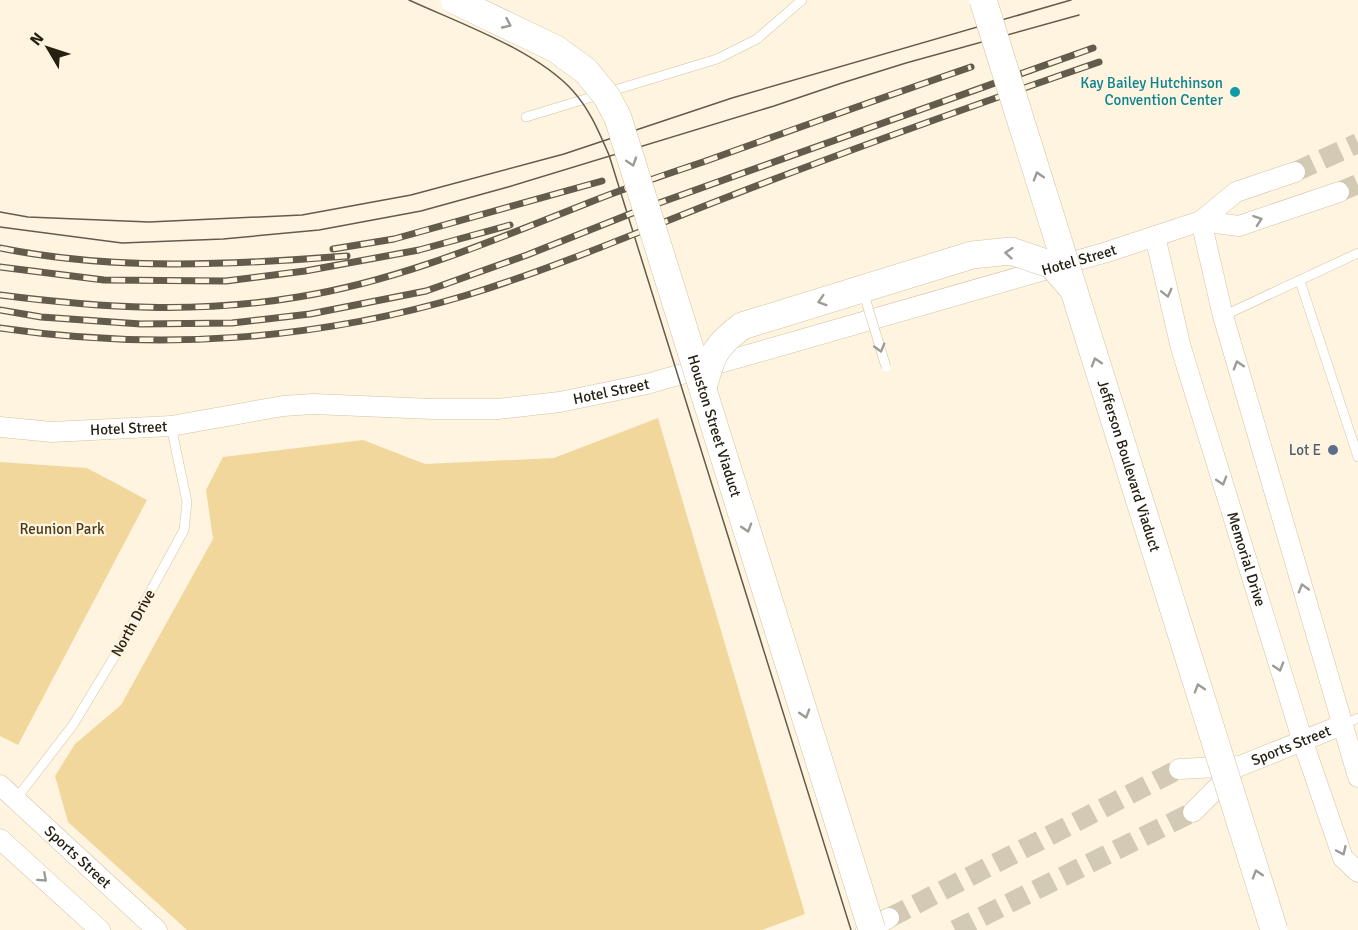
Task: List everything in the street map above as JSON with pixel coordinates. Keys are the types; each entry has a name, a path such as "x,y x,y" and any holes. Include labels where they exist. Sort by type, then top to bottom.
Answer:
{"main road":[{"name":"Houston Street Viaduct","path":"454,0 555,49 586,71 607,97 618,118 703,388 881,924"},
{"name":"Jefferson Boulevard Viaduct","path":"983,0 1274,930"},
{"path":"703,388 711,357 723,340 742,326 972,255 1011,251 1052,265 1074,291"}],"street":[{"name":"Hotel Street","path":"0,427 52,432 171,426 283,406 313,404 433,410 498,409 560,402 647,384 1096,256 1201,221 1236,192 1295,172"},
{"name":"Hotel Street","path":"1201,221 1239,226 1339,192"},
{"path":"1201,221 1223,316 1350,722 1358,777"},
{"name":"Memorial Drive","path":"1155,236 1181,348 1303,742 1343,858 1358,872"},
{"name":"Sports Street","path":"1179,769 1240,766 1350,722"},
{"name":"Sports Street","path":"1192,812 1240,766"},
{"name":"Sports Street","path":"0,786 157,930"},
{"path":"0,839 100,930"},
{"path":"866,930 881,924"}],"lane":[{"path":"526,117 717,59 757,39 802,0"},
{"path":"1223,316 1358,253"},
{"path":"1300,281 1358,457"},
{"path":"863,289 886,367"},
{"name":"North Drive","path":"16,799 73,725 119,649 184,530 187,502 171,426"}],"green space":[{"path":"658,418 805,914 762,930 187,930 68,822 55,776 75,744 121,705 213,539 206,490 223,457 363,440 425,464 554,458"},
{"name":"Reunion Park","path":"0,462 87,468 147,500 18,745 0,736"}],"tunnel":[{"path":"1295,172 1358,143"},
{"path":"1339,192 1358,184"},
{"path":"889,918 1179,769"},
{"path":"955,930 1193,812"}],"tram line":[{"path":"409,0 496,39 539,63 573,91 598,130 609,155 851,930"},
{"path":"0,212 28,217 149,222 302,215 411,195 564,154 732,98 1071,0"},
{"path":"0,227 122,243 223,239 319,230 421,211 508,187 774,106 906,63 1079,15"}],"railway":[{"path":"0,310 41,317 141,324 232,323 310,314 426,291 527,255 645,208 1093,48"},
{"path":"0,328 117,339 176,340 294,332 410,311 532,273 818,163 1099,62"},
{"path":"0,295 112,306 186,307 260,302 336,290 446,258 630,187 971,67"},
{"path":"333,249 394,239 602,181"},
{"path":"0,267 104,280 226,281 305,271 419,250 510,225"},
{"path":"0,248 43,255 129,263 260,262 347,256"}],"place":[{"name":"Kay Bailey Hutchinson Convention Center","path":"1235,92"},
{"name":"Lot E","path":"1333,450"}]}
